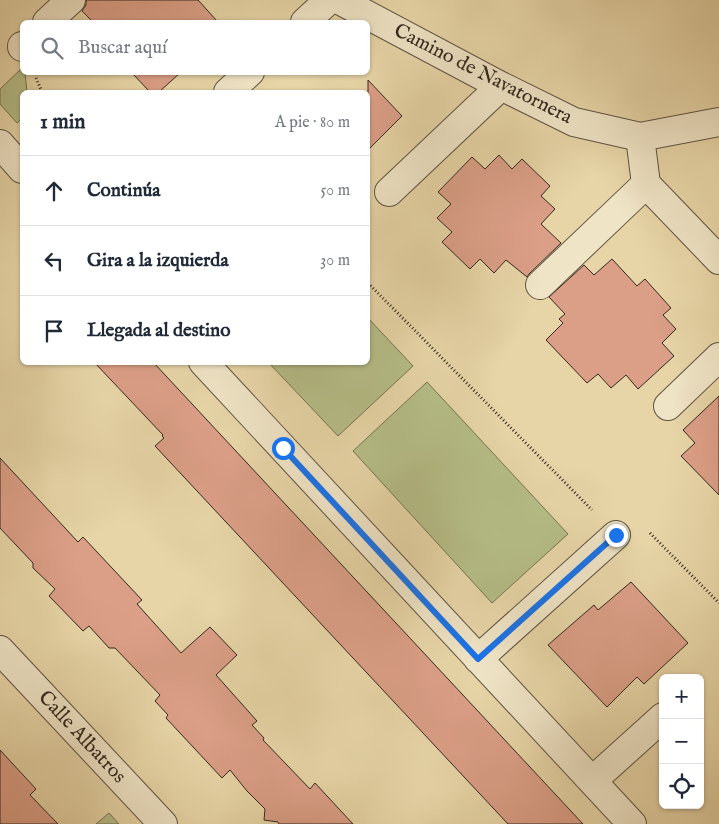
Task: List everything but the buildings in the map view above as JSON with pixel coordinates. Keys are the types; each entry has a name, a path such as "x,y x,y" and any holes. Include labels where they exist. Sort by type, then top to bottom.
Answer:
{"street":[{"path":"49,20 71,0"},
{"path":"306,20 329,0"},
{"name":"Camino de Navatornera","path":"339,0 501,86 574,122 640,137 719,122"},
{"path":"230,90 247,75"},
{"path":"389,192 501,86"},
{"path":"640,137 646,184 719,260"},
{"path":"0,144 20,166"},
{"path":"540,285 646,184"},
{"path":"668,406 719,358"},
{"path":"206,365 632,824"},
{"path":"478,659 616,535"},
{"name":"Calle Albatros","path":"0,650 164,824"},
{"path":"592,781 661,719"}],"path":[{"path":"35,75 41,90"},
{"path":"370,285 616,535 644,528 719,603"}],"green space":[{"path":"20,70 20,75 25,75 27,90 20,90 20,120 17,123 0,104 0,89"},
{"path":"370,320 413,366 338,436 271,365 370,365"},
{"path":"427,382 568,534 492,603 353,451"},
{"path":"109,813 119,824 96,824"}],"route":[{"path":"283,448 478,659 616,535"}]}
